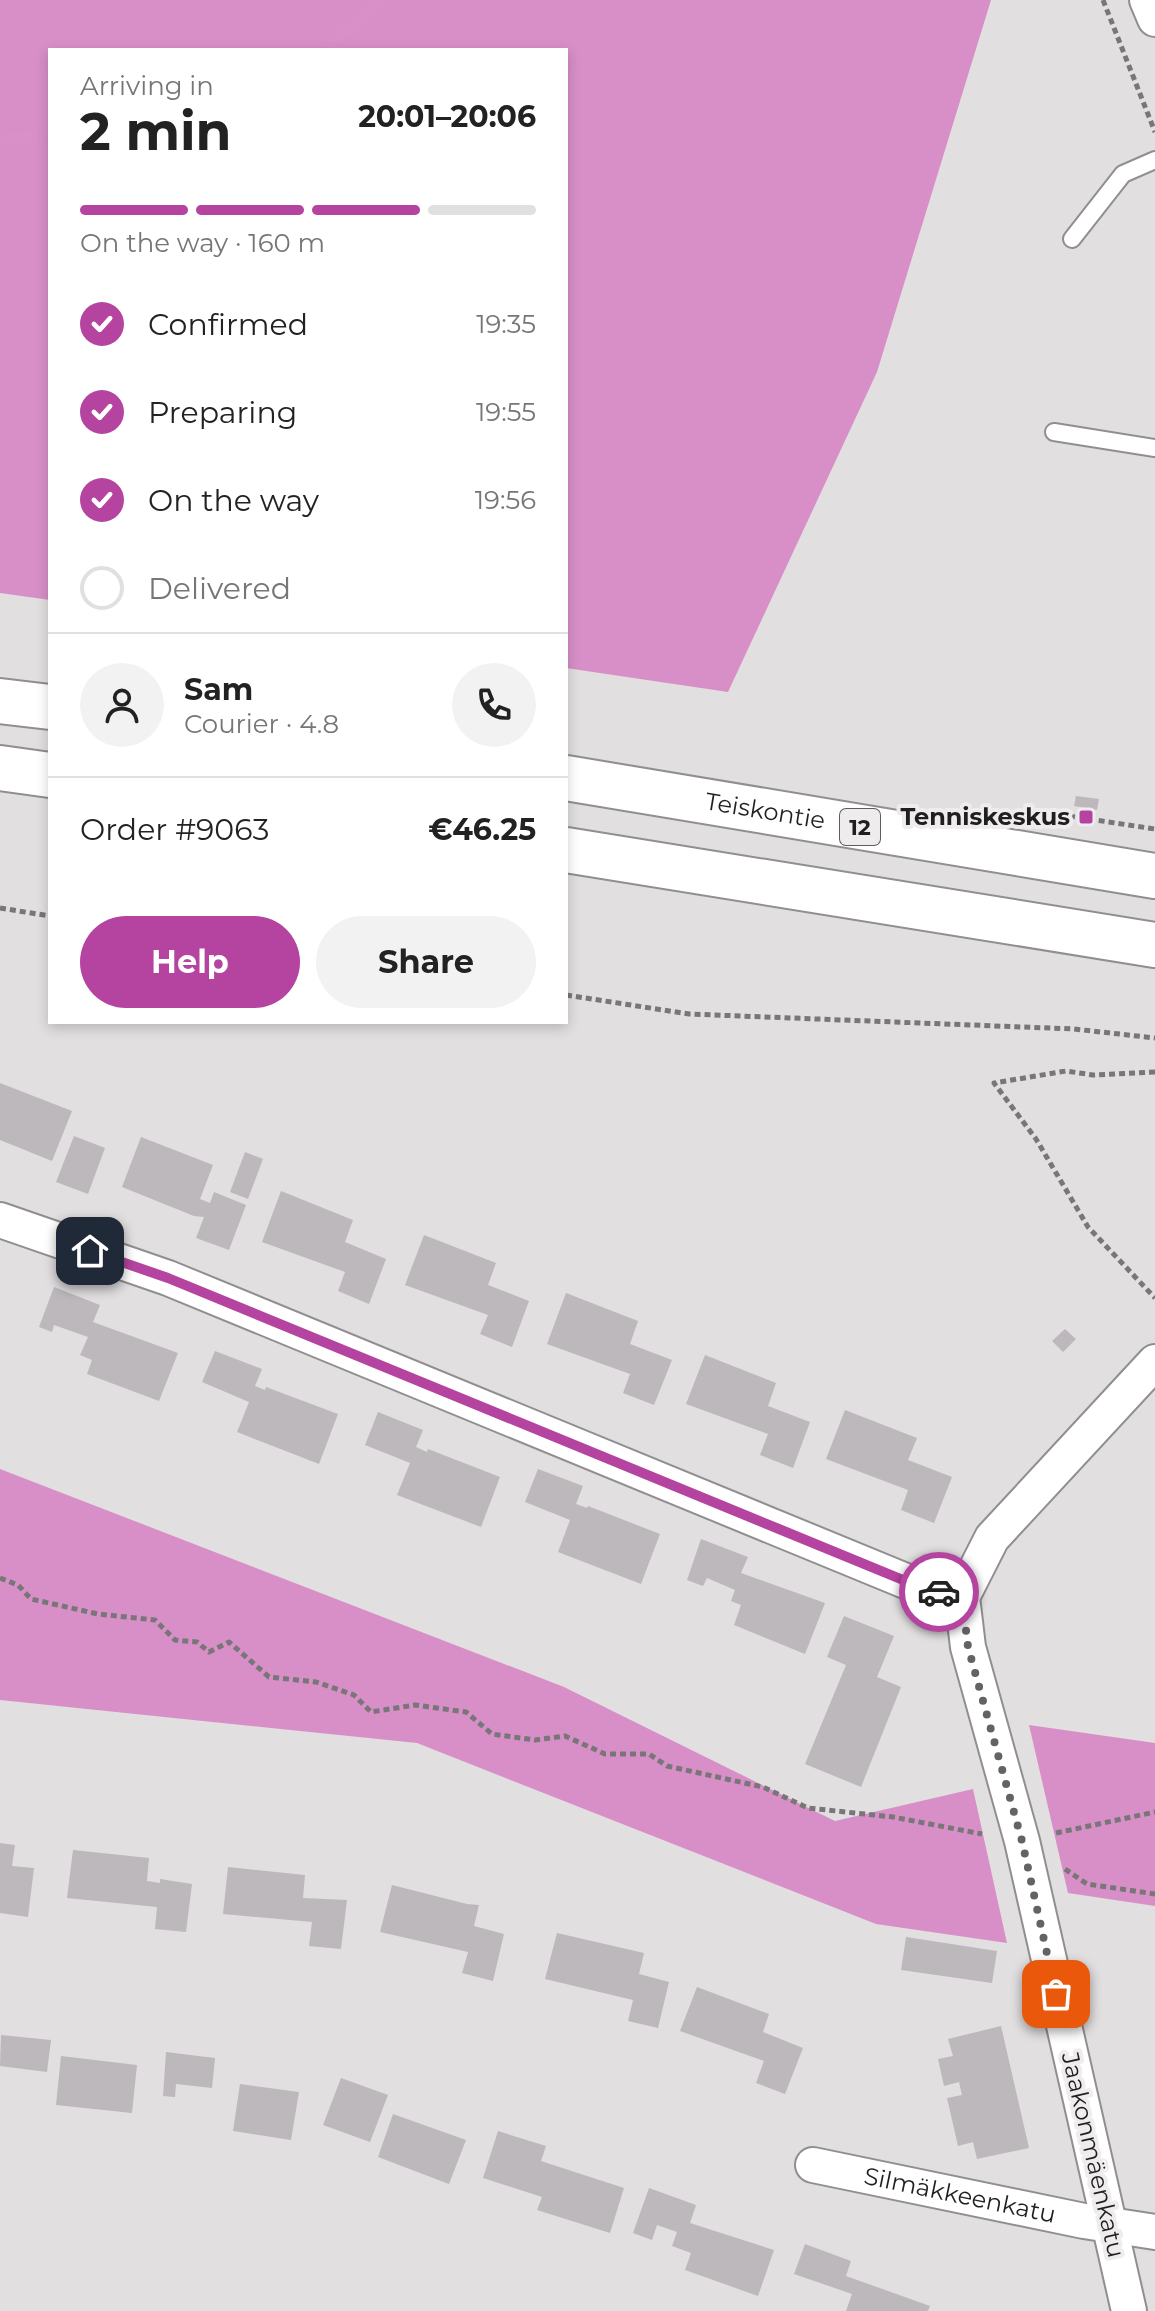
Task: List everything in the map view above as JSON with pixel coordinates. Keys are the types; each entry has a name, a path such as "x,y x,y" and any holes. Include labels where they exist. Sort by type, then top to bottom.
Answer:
{"highway":[{"path":"0,701 48,707"},
{"path":"0,768 48,775"},
{"name":"Teiskontie","path":"568,778 1155,876"},
{"path":"568,850 1155,945"}],"street":[{"path":"1147,0 1155,19"},
{"path":"0,1220 168,1278 925,1589 962,1597 992,1538 1155,1362"},
{"name":"Jaakonmäenkatu","path":"962,1597 968,1647 1022,1841 1129,2311"},
{"name":"Silmäkkeenkatu","path":"813,2165 1155,2232"}],"lane":[{"path":"1072,239 1123,174 1155,160"},
{"path":"1054,432 1155,448"}],"path":[{"path":"1103,0 1155,132"},
{"path":"1064,816 1155,829"},
{"path":"0,908 48,916"},
{"path":"568,995 689,1014 1059,1028 1155,1038"},
{"path":"1155,1072 1093,1075 1066,1071 994,1083 1036,1139 1088,1227 1155,1298"},
{"path":"0,1578 18,1585 31,1599 98,1614 155,1620 175,1640 197,1642 209,1652 229,1642 269,1677 316,1682 354,1695 371,1712 415,1705 466,1712 492,1734 535,1740 565,1736 605,1754 649,1754 667,1766 763,1787 808,1808 893,1817 1022,1841 1044,1842 1058,1832 1155,1812"},
{"path":"1055,1862 1087,1884 1155,1894"}],"shaded area":[{"path":"0,0 991,0 877,372 728,692 568,668 568,48 48,48 48,600 0,593"},
{"path":"0,1469 564,1687 835,1821 973,1789 1007,1943 876,1924 417,1743 0,1700"},
{"path":"1029,1725 1155,1743 1155,1906 1068,1893"}],"building":[{"path":"1076,796 1099,799 1097,810 1074,806"},
{"path":"0,1083 72,1111 52,1161 0,1140"},
{"path":"74,1136 105,1148 88,1194 56,1182"},
{"path":"141,1137 213,1165 200,1199 210,1203 214,1192 246,1205 229,1250 196,1238 204,1217 194,1216 122,1187"},
{"path":"245,1152 263,1159 248,1199 230,1192"},
{"path":"281,1191 353,1220 345,1242 386,1259 369,1304 338,1291 345,1272 262,1242"},
{"path":"424,1235 496,1263 488,1285 529,1301 512,1347 480,1334 488,1315 405,1285"},
{"path":"54,1287 100,1305 93,1322 178,1353 159,1401 87,1374 92,1360 80,1355 88,1337 54,1325 52,1332 39,1327"},
{"path":"566,1293 638,1321 630,1344 672,1360 654,1405 623,1393 630,1374 547,1344"},
{"path":"1065,1329 1076,1339 1063,1352 1052,1341"},
{"path":"215,1351 262,1369 255,1386 265,1390 266,1387 338,1414 319,1464 237,1432 249,1402 202,1382"},
{"path":"705,1355 776,1383 768,1406 810,1422 793,1468 760,1455 768,1434 686,1404"},
{"path":"845,1410 917,1438 908,1460 952,1477 934,1523 901,1510 908,1490 826,1459"},
{"path":"378,1412 423,1430 416,1447 500,1477 481,1527 397,1495 410,1463 365,1445"},
{"path":"538,1469 583,1486 576,1504 660,1534 641,1584 558,1552 570,1520 525,1502"},
{"path":"701,1539 748,1557 741,1573 825,1603 805,1654 734,1625 741,1605 731,1601 735,1590 707,1578 703,1586 687,1580"},
{"path":"844,1616 894,1636 877,1677 901,1687 861,1787 805,1764 846,1665 827,1657"},
{"path":"0,1843 15,1845 12,1866 34,1868 28,1917 0,1913"},
{"path":"73,1850 149,1858 147,1881 160,1883 160,1879 192,1884 186,1932 155,1929 157,1907 67,1898"},
{"path":"228,1867 305,1875 303,1898 347,1900 341,1949 309,1946 312,1922 223,1914"},
{"path":"392,1885 479,1905 474,1926 504,1934 493,1981 462,1973 468,1952 380,1932"},
{"path":"557,1933 644,1953 639,1974 669,1982 658,2028 628,2021 633,2000 545,1979"},
{"path":"906,1937 997,1951 992,1983 901,1970"},
{"path":"697,1987 769,2014 763,2032 803,2048 785,2094 756,2083 764,2061 680,2031"},
{"path":"1001,2026 1029,2148 977,2159 973,2142 958,2146 947,2098 962,2095 959,2082 944,2086 938,2059 953,2056 948,2039"},
{"path":"1,2035 51,2040 47,2072 0,2066"},
{"path":"166,2052 215,2058 212,2088 176,2084 175,2097 163,2096"},
{"path":"61,2056 137,2065 132,2113 56,2105"},
{"path":"341,2078 388,2095 370,2142 323,2125"},
{"path":"240,2084 299,2092 291,2140 233,2131"},
{"path":"393,2114 466,2140 449,2184 378,2157"},
{"path":"498,2131 546,2146 541,2161 624,2188 610,2233 537,2210 542,2197 483,2178"},
{"path":"649,2188 696,2205 690,2223 774,2250 758,2296 685,2270 691,2253 672,2246 677,2232 657,2225 652,2240 633,2233"},
{"path":"805,2244 851,2261 846,2276 930,2306 928,2311 846,2311 852,2294 794,2274"}],"waterway":[{"path":"326,48 378,0"},
{"path":"0,140 48,135"}],"way so far":[{"path":"939,1592 962,1597 968,1647 1022,1841 1056,1994"}],"place":[{"name":"Tenniskeskus","path":"1086,817"}],"route":[{"path":"90,1251 168,1278 925,1589 939,1592"}]}
